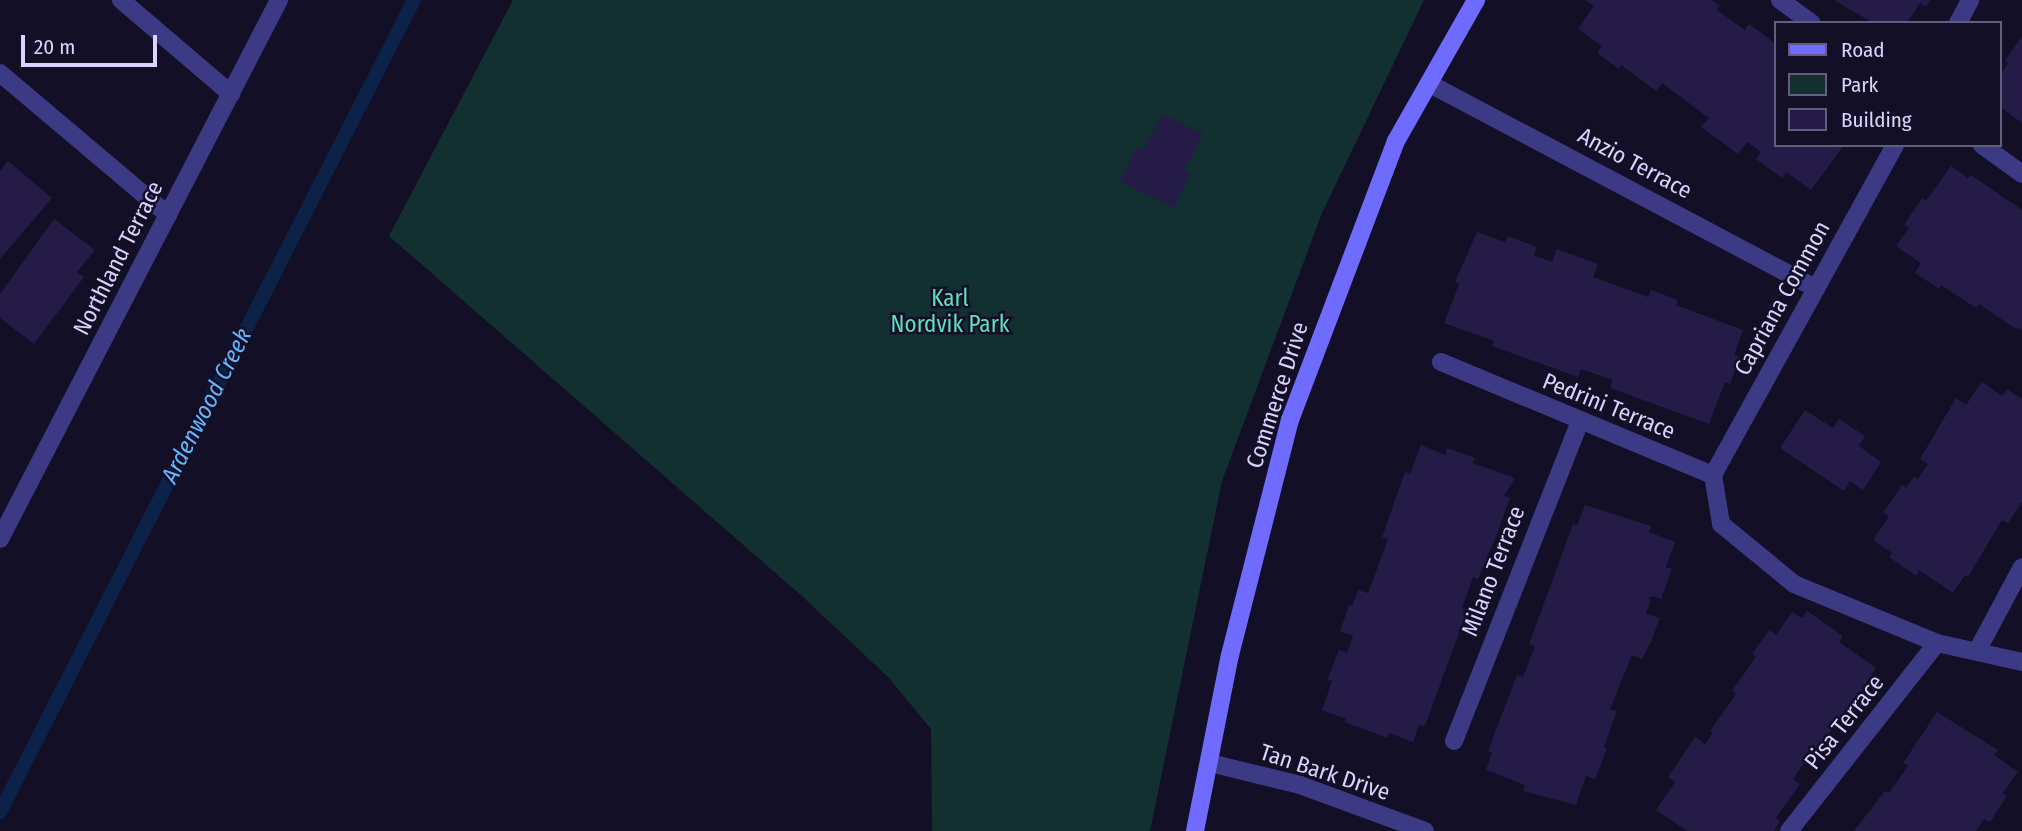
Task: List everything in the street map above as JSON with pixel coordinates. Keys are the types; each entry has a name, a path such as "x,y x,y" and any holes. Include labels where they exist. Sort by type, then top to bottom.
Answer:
{"street":[{"path":"121,0 230,94"},
{"name":"Northland Terrace","path":"0,539 279,0"},
{"name":"Commerce Drive","path":"1195,831 1230,655 1290,420 1396,141 1476,0"},
{"path":"1780,0 1809,21"},
{"path":"1959,21 1970,0"},
{"path":"0,73 168,215"},
{"name":"Anzio Terrace","path":"1430,84 1816,288"},
{"name":"Capriana Common","path":"1713,475 1894,147"},
{"path":"1985,147 2022,174"},
{"name":"Pedrini Terrace","path":"1441,362 1713,475"},
{"name":"Milano Terrace","path":"1454,741 1580,421"},
{"path":"1713,475 1721,524 1794,584 1937,643 2022,662"},
{"path":"1977,651 2022,567"},
{"name":"Pisa Terrace","path":"1789,831 1937,643"},
{"name":"Tan Bark Drive","path":"1210,763 1300,785 1425,831"}],"green space":[{"name":"Karl Nordvik Park","path":"513,0 1424,0 1322,213 1222,481 1150,831 932,831 931,729 889,678 803,597 389,236"}],"building":[{"path":"1585,0 1712,0 1720,6 1717,10 1745,30 1749,24 1773,42 1773,147 1843,147 1811,190 1786,172 1782,178 1756,159 1761,152 1747,142 1738,154 1701,127 1709,118 1662,83 1656,91 1621,65 1619,69 1597,53 1602,46 1578,29 1594,6"},
{"path":"1834,0 1930,0 1926,7 1920,3 1908,21 1870,21"},
{"path":"2022,36 2022,123 2001,107 2001,74 2008,63 2005,61"},
{"path":"1162,114 1203,134 1184,171 1190,174 1174,208 1120,181 1136,147 1144,150"},
{"path":"8,161 52,198 0,259 0,171"},
{"path":"1951,166 1968,178 1971,175 2022,210 2022,330 2017,327 2016,329 1979,304 1976,308 1941,285 1939,289 1915,273 1921,263 1896,246 1909,228 1904,225 1922,198 1926,201"},
{"path":"54,219 95,250 77,272 84,277 34,344 0,318 0,294"},
{"path":"1477,232 1505,242 1508,236 1537,247 1534,255 1552,262 1557,249 1598,264 1593,277 1648,297 1651,290 1678,300 1676,305 1743,330 1734,355 1740,357 1730,384 1725,382 1709,424 1610,388 1613,380 1581,369 1578,377 1492,346 1494,341 1444,323 1459,284 1455,282"},
{"path":"1982,382 2002,396 2007,389 2022,399 2022,502 2008,523 2002,520 1968,577 1965,575 1953,593 1919,570 1916,576 1889,557 1892,553 1873,540 1889,516 1883,513 1902,485 1906,488 1914,476 1918,479 1928,464 1920,459 1956,398 1966,405"},
{"path":"1805,410 1833,428 1839,419 1865,436 1859,446 1881,462 1863,490 1850,481 1844,491 1780,448"},
{"path":"1421,445 1445,455 1447,448 1475,458 1473,463 1515,478 1504,496 1510,498 1478,579 1473,577 1462,608 1467,611 1425,726 1419,725 1413,742 1389,733 1388,738 1344,722 1346,719 1322,710 1332,681 1327,680 1339,650 1347,653 1353,636 1340,631 1349,605 1352,606 1358,590 1368,593 1388,539 1382,537 1405,472 1410,474"},
{"path":"1585,505 1651,526 1649,532 1675,542 1666,567 1672,569 1661,599 1653,596 1647,598 1651,600 1646,614 1660,618 1642,659 1632,655 1610,709 1617,711 1604,747 1607,749 1595,779 1586,776 1576,805 1523,791 1525,785 1486,770 1492,753 1488,751 1517,675 1523,677 1535,646 1529,644 1573,524 1577,525"},
{"path":"1807,611 1843,636 1839,642 1876,668 1863,688 1869,693 1849,721 1841,716 1816,753 1813,750 1793,779 1800,784 1776,818 1780,821 1774,831 1687,831 1656,810 1675,782 1668,777 1695,737 1705,744 1713,733 1710,731 1736,694 1732,691 1756,657 1752,654 1769,630 1776,635 1792,612 1802,618"},
{"path":"1937,712 1998,750 1994,755 2018,772 2003,793 2007,796 1990,822 1984,819 1976,831 1854,831 1885,791 1889,793 1908,766 1903,763"}],"waterway":[{"name":"Ardenwood Creek","path":"0,812 414,0"}]}
